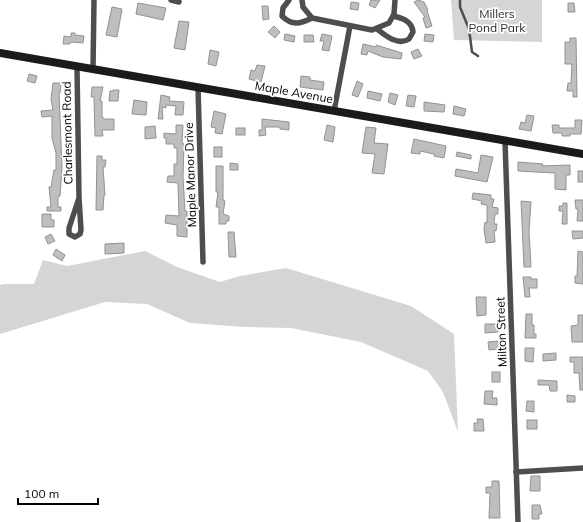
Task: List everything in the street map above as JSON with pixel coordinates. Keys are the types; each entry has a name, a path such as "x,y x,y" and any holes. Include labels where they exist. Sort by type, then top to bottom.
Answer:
{"main road":[{"name":"Maple Avenue","path":"0,53 583,154"}],"street":[{"path":"93,69 94,0"},
{"path":"171,0 179,2"},
{"path":"289,0 283,8 282,16 289,22 297,24 312,18 350,26 377,29 397,40 405,42 409,39 413,32 410,24 405,20 393,16"},
{"path":"302,0 303,7 312,18"},
{"path":"377,29 389,23 393,16 395,0"},
{"path":"334,111 350,26"},
{"name":"Charlesmont Road","path":"78,67 79,198 81,230 78,236 75,237 69,234 69,228 79,198"},
{"name":"Maple Manor Drive","path":"198,87 203,262"},
{"name":"Milton Street","path":"505,141 518,522"},
{"path":"516,472 583,468"}],"lane":[{"path":"460,0 460,7 469,29 472,52 478,56"}],"green space":[{"name":"Millers Pond Park","path":"451,0 542,0 542,42 454,40"},
{"path":"145,251 177,267 220,282 240,276 286,268 411,306 454,334 458,432 443,392 428,371 361,342 291,328 245,327 190,323 147,304 105,302 0,334 0,285 34,284 43,260 67,266"}],"building":[{"path":"371,0 380,0 375,8 369,5"},
{"path":"418,0 424,2 428,10 427,11 432,26 426,28 423,18 425,17 414,2"},
{"path":"351,2 359,3 358,10 350,9"},
{"path":"138,3 166,8 163,20 136,14"},
{"path":"568,3 574,3 575,12 568,12"},
{"path":"262,6 268,6 269,19 263,20"},
{"path":"112,7 122,9 117,37 106,35"},
{"path":"179,21 189,22 185,50 174,48"},
{"path":"274,26 280,32 275,38 268,32"},
{"path":"71,33 84,36 83,43 71,42 70,44 63,44 64,36 71,37"},
{"path":"285,34 295,36 294,42 284,40"},
{"path":"322,34 332,36 329,51 322,50 324,41 320,41"},
{"path":"425,34 434,35 433,42 424,41"},
{"path":"304,35 313,35 314,42 304,42"},
{"path":"570,38 576,38 577,97 573,97 573,91 567,91 568,83 571,83 572,64 565,64 565,42 570,42"},
{"path":"363,44 376,47 376,45 402,53 401,59 383,57 368,51 367,55 361,54"},
{"path":"418,49 422,56 414,59 411,52"},
{"path":"210,50 219,52 216,66 208,64"},
{"path":"257,65 265,66 261,82 249,79 251,70 255,71"},
{"path":"29,74 37,76 35,83 27,81"},
{"path":"301,76 310,77 310,80 324,82 323,90 300,87"},
{"path":"357,81 363,84 358,97 352,95"},
{"path":"53,83 61,83 59,93 62,168 58,207 61,207 61,211 47,211 47,207 51,207 49,187 51,187 54,170 56,170 56,153 52,138 52,116 42,117 41,111 53,110 51,99"},
{"path":"92,87 103,87 100,101 102,101 102,116 104,119 114,119 114,130 102,130 103,136 95,136 94,97 91,97"},
{"path":"119,90 118,101 109,101 110,91"},
{"path":"368,91 382,94 380,101 367,98"},
{"path":"390,93 398,95 395,105 388,102"},
{"path":"161,95 170,97 169,101 184,102 183,115 175,115 176,106 166,105 166,108 162,107 163,119 158,119"},
{"path":"408,95 416,96 414,107 406,106"},
{"path":"134,100 147,102 146,115 132,114"},
{"path":"424,102 445,105 444,112 424,111"},
{"path":"454,106 466,109 464,116 453,114"},
{"path":"214,111 226,114 222,134 215,133 216,128 211,127"},
{"path":"527,115 534,116 531,131 519,129 521,122 525,123"},
{"path":"262,119 289,122 289,130 280,129 280,127 265,127 266,135 259,136 259,130 262,130"},
{"path":"575,120 582,120 581,134 562,136 562,133 553,133 552,125 559,125 559,128 575,128"},
{"path":"176,125 183,125 183,177 185,211 187,211 187,237 177,236 177,225 165,223 166,215 179,216 178,183 167,182 168,176 174,176 174,164 177,164 177,148 174,148 174,144 166,144 166,138 164,138 164,133 176,134"},
{"path":"327,125 335,127 333,142 324,140"},
{"path":"155,126 156,138 145,139 145,127"},
{"path":"366,127 376,128 374,143 388,144 384,174 372,173 375,154 362,153"},
{"path":"236,128 245,128 245,135 236,135"},
{"path":"414,139 446,146 444,158 420,151 420,154 411,153"},
{"path":"214,147 222,147 222,157 214,157"},
{"path":"457,152 471,155 471,159 456,156"},
{"path":"481,155 493,157 487,182 455,176 456,169 478,173"},
{"path":"97,156 102,156 102,160 106,160 105,167 103,167 105,195 103,210 96,210"},
{"path":"518,162 543,164 542,166 570,165 570,175 566,175 566,190 555,189 555,173 518,171"},
{"path":"230,163 238,164 238,170 230,170"},
{"path":"216,166 223,166 223,200 225,201 223,214 229,216 229,221 226,221 226,224 219,224 219,207 216,207 218,192 216,192"},
{"path":"578,171 583,171 583,182 578,182"},
{"path":"473,193 491,195 491,199 494,199 492,207 498,208 498,214 495,214 494,224 497,224 496,231 494,230 495,242 486,243 484,229 485,222 487,223 487,205 481,204 482,201 472,199"},
{"path":"575,200 583,200 583,221 577,221 578,209 576,209"},
{"path":"521,201 531,202 529,231 531,267 524,267"},
{"path":"563,203 567,203 567,224 562,224 563,211 559,211 559,206 563,206"},
{"path":"42,214 51,214 51,220 54,220 54,227 42,227"},
{"path":"572,231 583,231 583,238 573,239"},
{"path":"228,232 234,232 236,257 229,257"},
{"path":"51,234 55,241 48,244 45,237"},
{"path":"124,243 124,253 105,254 105,244"},
{"path":"56,249 65,255 62,261 53,255"},
{"path":"578,251 583,252 583,284 575,283 575,276 577,276"},
{"path":"523,277 537,279 537,288 529,288 530,297 525,297"},
{"path":"476,297 486,297 486,315 477,316"},
{"path":"526,314 532,314 532,325 534,325 534,334 536,334 536,338 525,338"},
{"path":"578,315 583,315 583,342 572,342 571,326 578,325"},
{"path":"485,324 497,324 498,332 485,333"},
{"path":"498,341 499,349 489,350 488,342"},
{"path":"525,348 534,348 533,362 525,361"},
{"path":"556,353 556,360 543,361 543,354"},
{"path":"570,357 583,357 583,390 580,390 579,373 574,373 574,362 570,362"},
{"path":"492,372 500,372 500,382 492,382"},
{"path":"538,380 557,381 557,391 550,391 549,385 538,385"},
{"path":"485,391 493,391 492,398 497,398 497,405 484,404"},
{"path":"567,395 575,396 575,402 567,402"},
{"path":"527,401 534,401 534,412 526,411"},
{"path":"477,419 483,419 484,431 474,431 474,423 478,423"},
{"path":"527,420 537,420 537,429 527,429"},
{"path":"531,476 540,476 540,491 530,491"},
{"path":"492,481 499,481 500,518 489,518 490,493 486,493 486,487 492,487"},
{"path":"532,505 540,505 542,514 539,514 539,519 532,519"}]}
